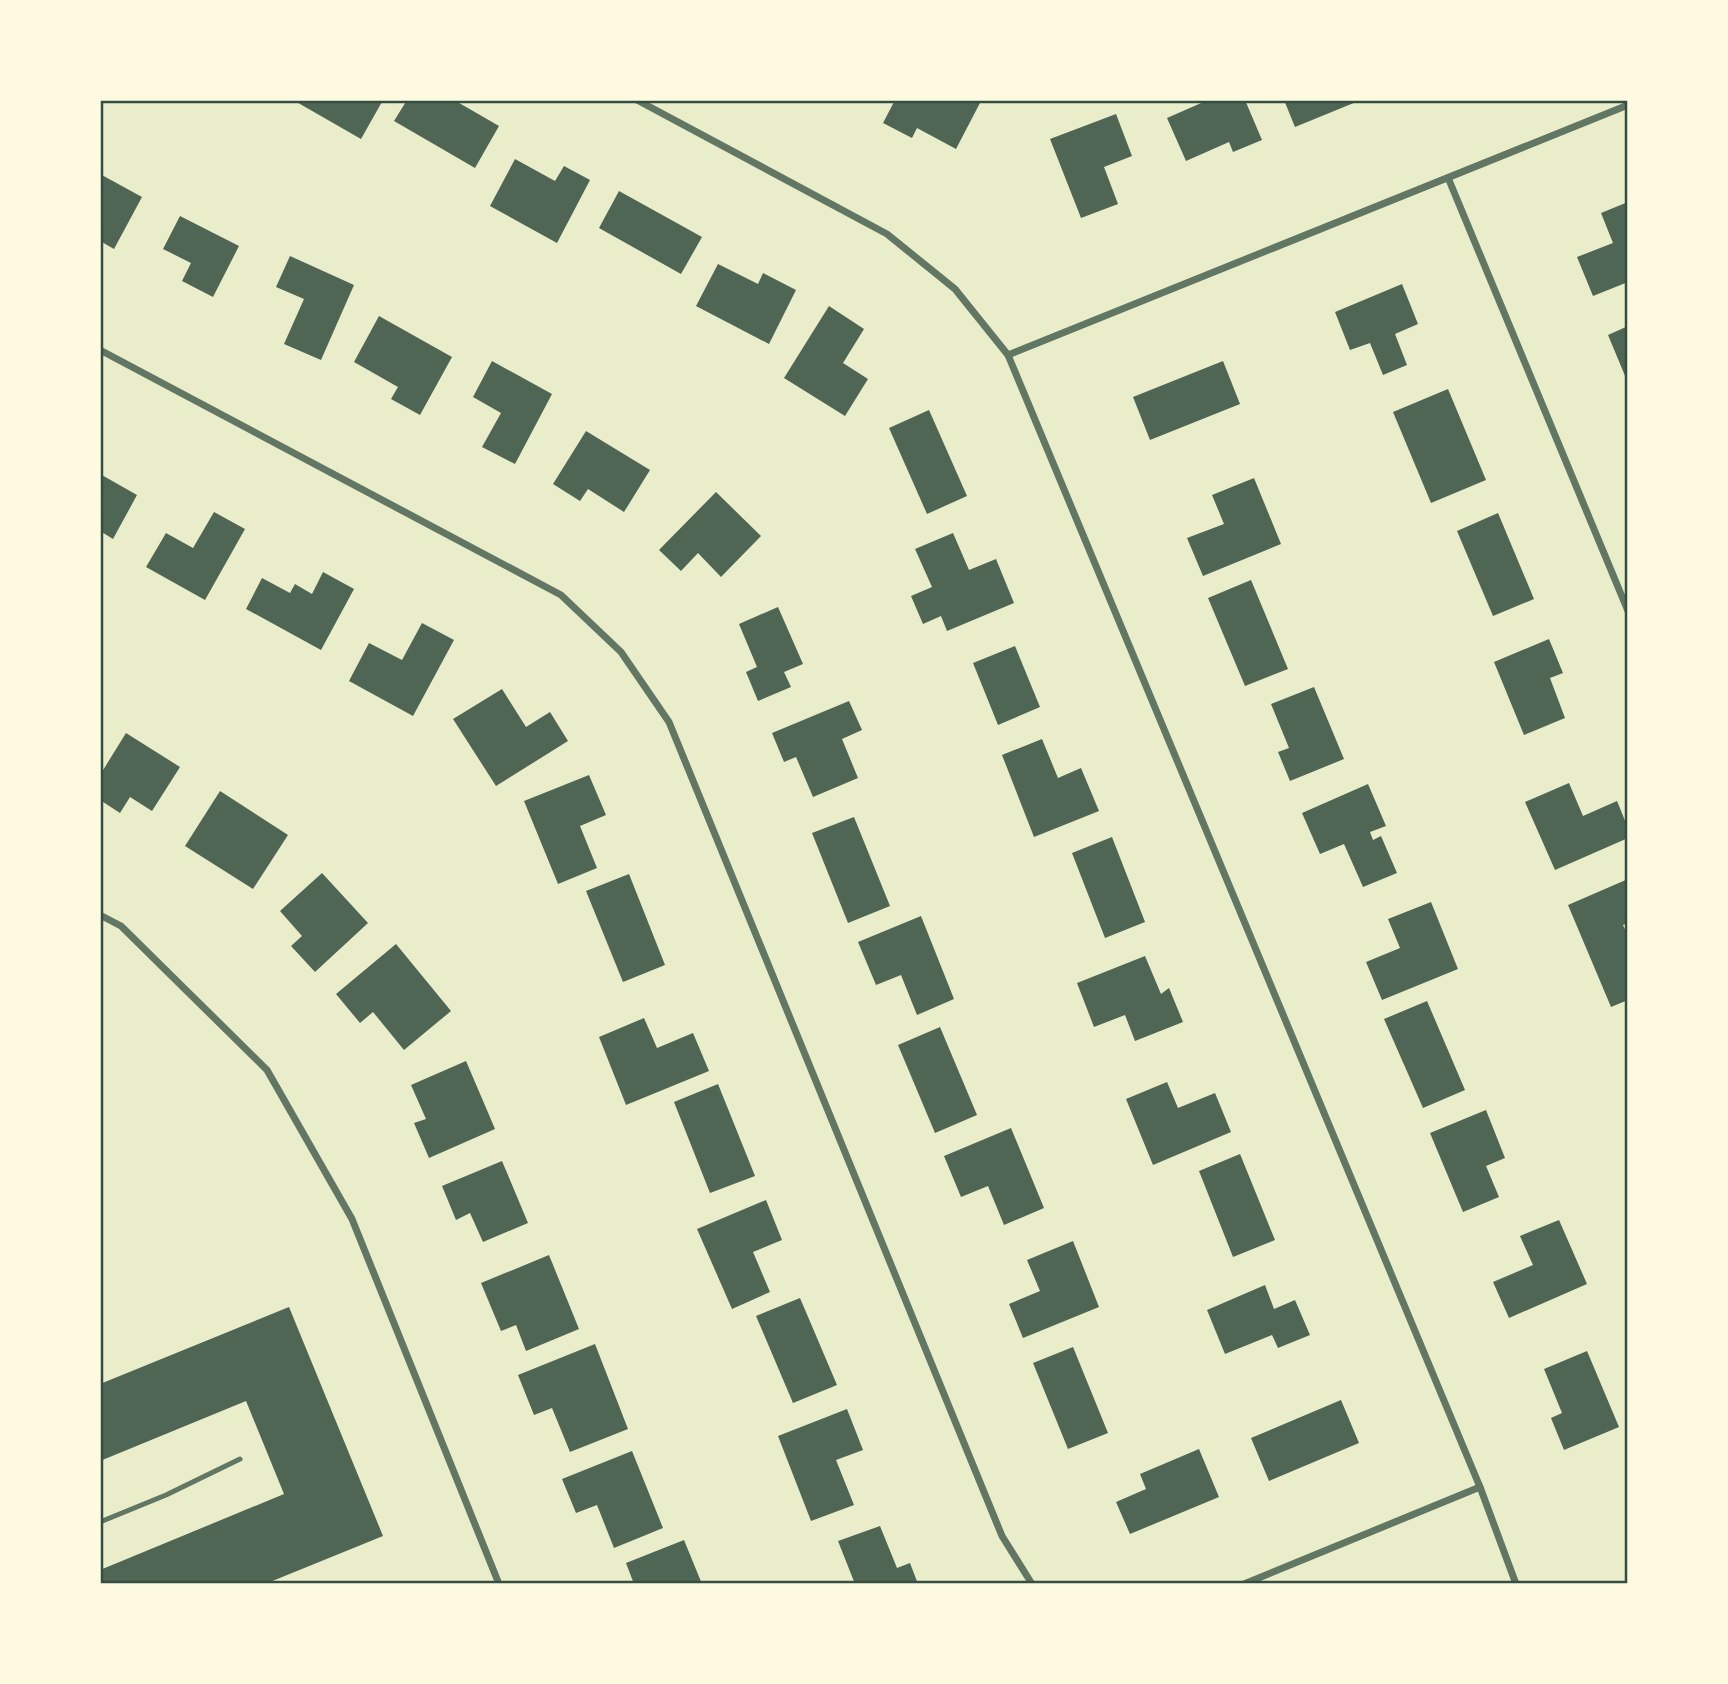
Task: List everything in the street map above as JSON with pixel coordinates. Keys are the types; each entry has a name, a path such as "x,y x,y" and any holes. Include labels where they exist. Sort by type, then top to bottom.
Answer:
{"street":[{"path":"637,100 887,234 955,289 1008,355 1480,1488 1516,1584"},
{"path":"1008,355 1449,180 1628,105"},
{"path":"1449,180 1628,611"},
{"path":"100,350 561,595 621,652 669,722 1002,1536 1032,1584"},
{"path":"100,915 121,926 267,1070 352,1219 499,1584"},
{"path":"1244,1584 1480,1488"}],"lane":[{"path":"100,1522 166,1495 240,1459"}],"building":[{"path":"293,100 383,100 361,139"},
{"path":"407,100 454,100 499,126 475,168 394,121"},
{"path":"895,100 981,101 956,149 917,128 912,138 883,123"},
{"path":"1208,100 1245,100 1262,140 1233,152 1229,142 1186,161 1167,118"},
{"path":"1284,100 1361,100 1295,127"},
{"path":"1116,114 1132,156 1104,167 1118,204 1081,218 1050,139"},
{"path":"515,159 555,181 564,166 590,180 557,243 490,206"},
{"path":"100,174 142,197 114,249 100,241"},
{"path":"619,191 702,237 681,274 599,228"},
{"path":"1628,202 1628,282 1593,296 1577,257 1613,243 1601,213"},
{"path":"180,216 239,246 213,297 182,281 191,263 163,249"},
{"path":"290,256 354,285 321,360 284,344 304,299 276,287"},
{"path":"718,264 758,284 763,273 796,290 769,344 696,306"},
{"path":"1402,284 1418,324 1395,334 1407,365 1383,375 1370,343 1350,350 1335,312"},
{"path":"829,306 864,329 843,363 868,379 845,416 784,378"},
{"path":"379,316 452,357 420,415 391,399 398,387 354,362"},
{"path":"1628,326 1628,383 1608,335"},
{"path":"492,361 552,394 515,464 482,447 501,413 473,397"},
{"path":"1223,361 1240,404 1150,440 1133,397"},
{"path":"1448,389 1486,480 1431,503 1393,412"},
{"path":"929,410 967,496 927,514 889,428"},
{"path":"586,431 650,470 624,512 588,489 580,501 553,484"},
{"path":"100,474 137,495 113,539 100,531"},
{"path":"1254,478 1281,544 1203,576 1187,538 1224,524 1212,495"},
{"path":"716,492 761,536 721,577 698,553 681,571 659,550"},
{"path":"214,512 245,529 205,600 146,567 166,533 193,548"},
{"path":"1498,513 1534,599 1493,616 1457,531"},
{"path":"953,533 969,570 996,559 1014,603 947,631 941,616 923,624 911,596 932,587 915,549"},
{"path":"323,572 354,589 321,650 246,609 262,578 290,593 295,584 312,594"},
{"path":"1251,580 1288,669 1245,686 1208,598"},
{"path":"778,607 803,664 784,672 791,687 758,701 746,672 757,667 739,624"},
{"path":"422,623 454,640 413,716 349,681 369,643 402,660"},
{"path":"1549,639 1563,673 1550,678 1565,718 1524,735 1494,662"},
{"path":"1015,646 1040,707 998,725 973,663"},
{"path":"1314,687 1344,759 1290,781 1278,752 1289,748 1271,704"},
{"path":"502,689 526,727 550,712 568,741 496,786 453,719"},
{"path":"849,701 862,730 842,739 858,778 813,797 796,757 784,762 772,733"},
{"path":"126,733 180,767 152,811 130,797 120,813 100,800 100,775"},
{"path":"1042,739 1058,778 1081,768 1099,811 1034,837 1002,755"},
{"path":"589,775 606,815 580,826 597,868 558,884 524,801"},
{"path":"1569,783 1583,816 1617,801 1628,828 1628,838 1555,870 1525,802"},
{"path":"1368,784 1386,826 1370,832 1373,840 1381,836 1397,873 1363,887 1344,844 1320,854 1302,813"},
{"path":"220,791 288,835 253,889 185,846"},
{"path":"854,817 890,906 848,923 812,833"},
{"path":"1112,837 1145,922 1105,938 1072,853"},
{"path":"322,873 368,923 315,972 291,946 302,936 280,911"},
{"path":"629,874 665,965 623,982 586,891"},
{"path":"1628,879 1628,923 1623,925 1628,936 1628,1000 1611,1007 1568,905"},
{"path":"1431,902 1458,969 1382,1000 1366,962 1400,948 1388,919"},
{"path":"921,916 954,999 917,1015 901,975 876,985 858,942"},
{"path":"396,944 451,1011 404,1050 373,1012 360,1023 336,994"},
{"path":"1145,956 1161,994 1169,988 1183,1022 1135,1041 1125,1015 1094,1027 1077,983"},
{"path":"1427,1001 1465,1090 1423,1108 1384,1019"},
{"path":"644,1018 657,1048 693,1033 709,1071 626,1105 599,1037"},
{"path":"940,1027 977,1115 935,1133 898,1045"},
{"path":"466,1061 495,1129 429,1158 414,1123 426,1119 411,1085"},
{"path":"1167,1082 1178,1108 1215,1093 1231,1132 1153,1165 1126,1099"},
{"path":"718,1084 755,1176 710,1193 674,1102"},
{"path":"1486,1110 1505,1158 1486,1166 1499,1197 1463,1212 1430,1133"},
{"path":"1011,1128 1044,1208 1004,1225 988,1186 961,1197 944,1156"},
{"path":"1240,1154 1275,1240 1233,1257 1199,1171"},
{"path":"502,1161 528,1223 483,1242 470,1213 456,1220 442,1186"},
{"path":"766,1200 782,1240 753,1252 770,1292 732,1309 697,1229"},
{"path":"1559,1220 1587,1284 1509,1318 1493,1282 1533,1265 1520,1236"},
{"path":"1073,1241 1099,1307 1023,1338 1009,1304 1040,1291 1027,1260"},
{"path":"549,1255 579,1329 526,1351 516,1325 501,1331 481,1283"},
{"path":"1265,1285 1274,1309 1295,1300 1310,1335 1278,1348 1272,1335 1225,1354 1207,1310"},
{"path":"800,1298 837,1385 793,1403 756,1316"},
{"path":"289,1307 383,1536 265,1584 100,1584 100,1570 284,1494 246,1401 100,1461 100,1384"},
{"path":"595,1344 628,1429 570,1452 552,1408 534,1415 518,1375"},
{"path":"1073,1347 1108,1433 1068,1449 1033,1363"},
{"path":"1587,1351 1619,1427 1564,1450 1551,1418 1562,1413 1544,1369"},
{"path":"1341,1400 1359,1443 1269,1481 1251,1438"},
{"path":"847,1409 863,1450 836,1460 854,1505 811,1521 778,1436"},
{"path":"1199,1449 1219,1497 1130,1534 1116,1502 1146,1489 1140,1474"},
{"path":"632,1451 663,1528 614,1548 597,1505 576,1513 562,1479"},
{"path":"880,1526 897,1568 910,1563 918,1584 855,1584 838,1541"},
{"path":"684,1540 702,1584 634,1584 626,1563"}]}
